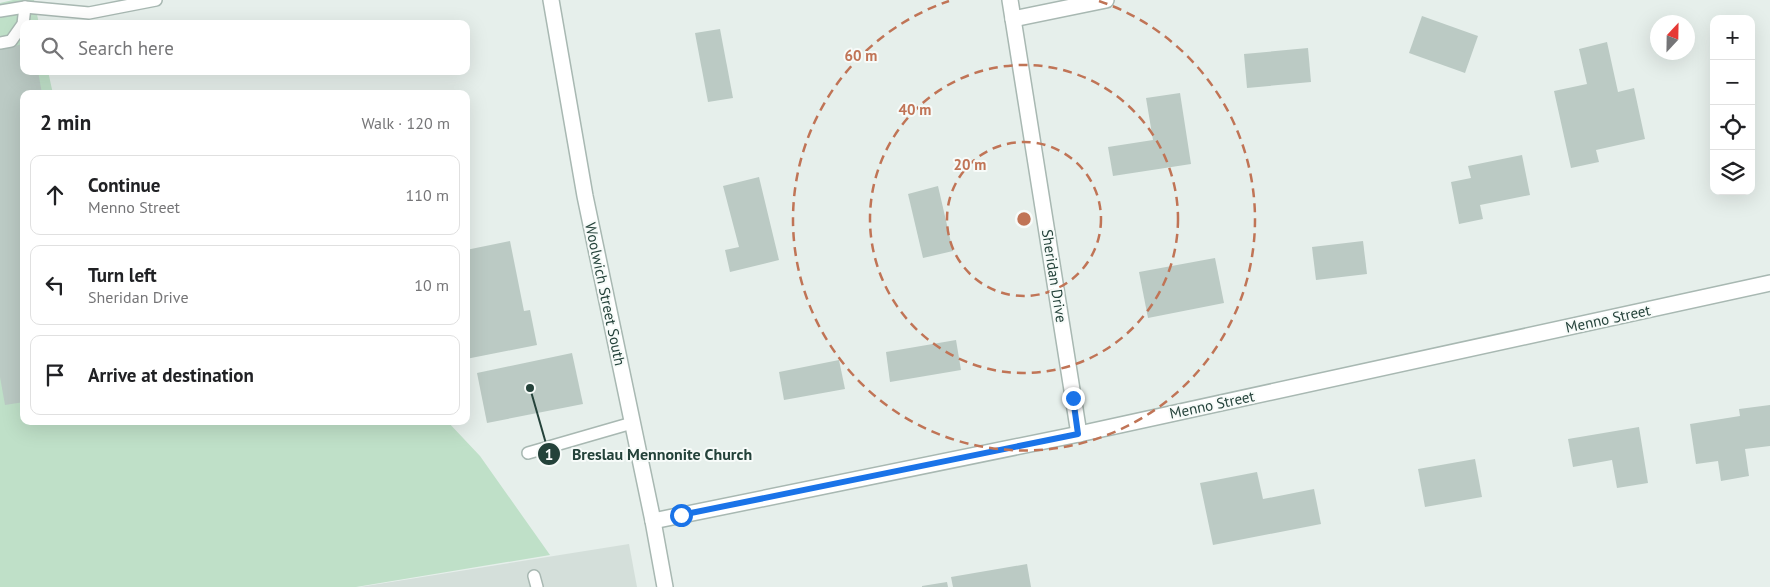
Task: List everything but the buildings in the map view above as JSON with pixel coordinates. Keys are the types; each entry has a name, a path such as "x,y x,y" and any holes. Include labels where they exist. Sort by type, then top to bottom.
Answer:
{"street":[{"name":"Woolwich Street South","path":"552,0 584,196 653,521 665,587"},
{"name":"Sheridan Drive","path":"1010,0 1078,434"},
{"path":"1013,19 1106,0"},
{"name":"Menno Street","path":"653,521 1078,434 1770,283"}],"lane":[{"path":"0,11 25,6 89,13 156,0"},
{"path":"23,20 25,6"},
{"path":"0,43 11,41 20,28"},
{"path":"528,453 632,423"}],"shaded area":[{"path":"629,544 637,587 360,587"}],"green space":[{"path":"13,0 34,0 38,20 20,20 20,75 49,75 52,90 20,90 20,425 451,425 480,456 550,555 356,587 0,587 0,3"}],"place":[{"name":"Breslau Mennonite Church","path":"530,388"}],"route":[{"path":"681,515 1078,434 1073,398"}]}
